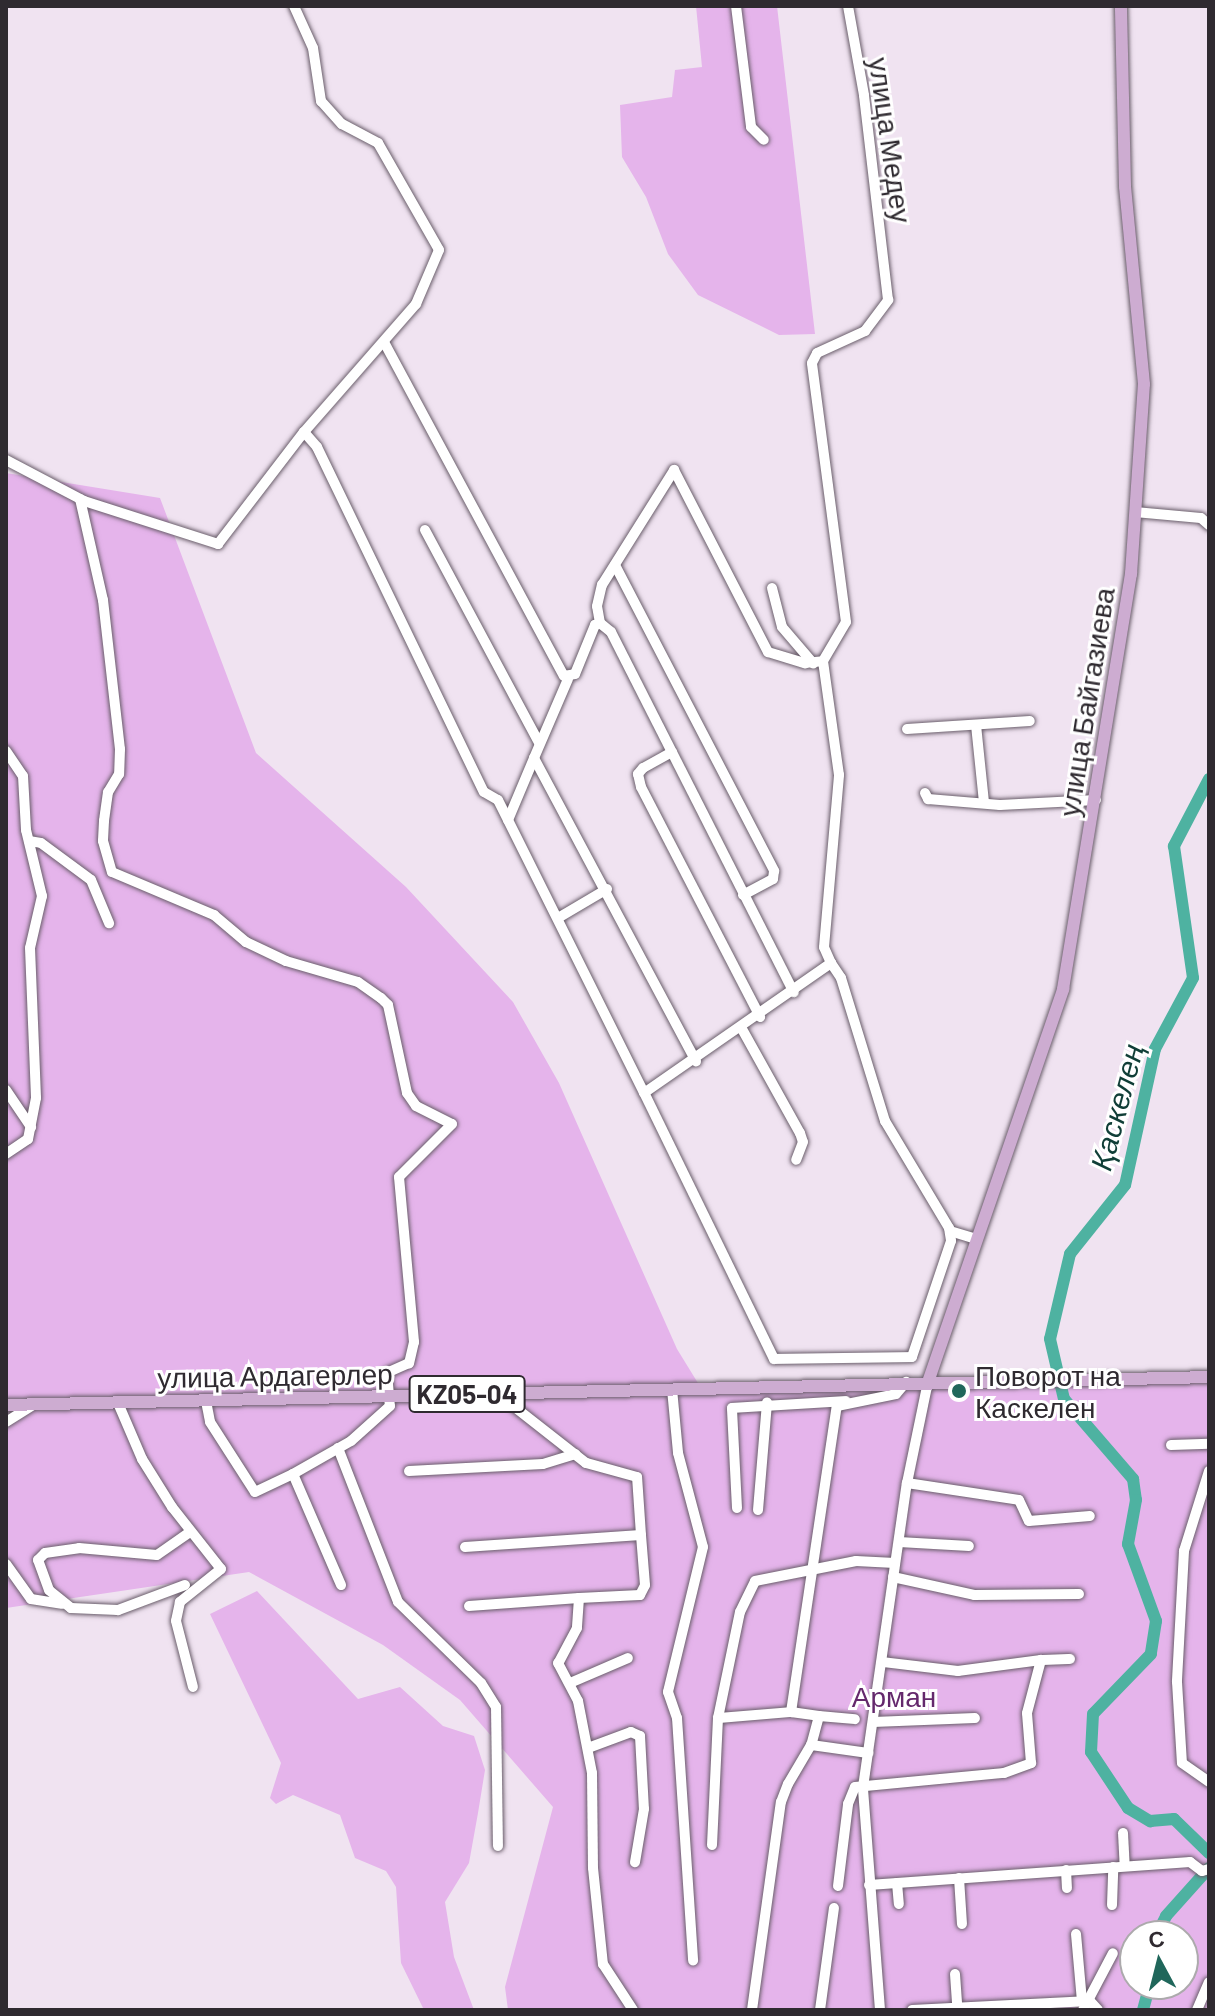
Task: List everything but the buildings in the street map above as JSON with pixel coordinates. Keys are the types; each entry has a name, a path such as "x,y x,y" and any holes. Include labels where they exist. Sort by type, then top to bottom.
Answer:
{"main road":[{"name":"улица Байгазиева","path":"928,1382 1063,989 1096,800 1135,512 1144,384 1125,186 1121,6"},
{"name":"KZ05-04","path":"928,1382 1209,1377"},
{"name":"улица Ардагерлер","path":"6,1405 928,1382"}],"street":[{"path":"6,460 80,499 213,543 224,542 304,432 424,292 439,257 438,243 378,143 342,124 321,101 313,48 294,6"},
{"path":"736,6 751,127 764,140"},
{"name":"улица Медеу","path":"818,662 846,622 813,358 876,320 886,307 887,281 848,6"},
{"path":"384,342 568,679"},
{"path":"304,432 317,447 361,534 484,792 498,800 558,918 774,1359 912,1357 951,1241 950,1231 885,1121 857,1022 824,947 839,775 818,662 782,627 772,588"},
{"path":"508,820 568,679 600,623 598,594 674,470 768,652 818,662"},
{"path":"80,499 103,600 120,749 119,774 108,792 104,821 103,841 112,872"},
{"path":"1135,512 1201,518 1209,525"},
{"path":"425,530 539,743"},
{"path":"615,565 774,871 773,879 743,895"},
{"path":"600,623 611,632 794,992"},
{"path":"907,729 1030,721"},
{"path":"976,725 984,803"},
{"path":"6,751 23,776 29,841 42,885 30,948 38,1067 32,1128 21,1148 6,1154"},
{"path":"672,752 643,768 641,787 760,1017"},
{"path":"534,758 607,889 696,1061"},
{"path":"925,793 928,799 984,803 1096,800"},
{"path":"29,841 88,878 109,923"},
{"path":"88,878 112,872 214,915 246,942 286,961 358,982 388,1005 407,1093 416,1106 452,1124 399,1177 414,1342 409,1363 387,1373 391,1396 382,1418 338,1448 255,1492 210,1422 206,1401"},
{"path":"558,918 607,889"},
{"path":"644,1093 760,1017 831,963"},
{"path":"742,1029 800,1133 803,1142 796,1160"},
{"path":"6,1090 32,1128"},
{"path":"950,1231 976,1239"},
{"path":"737,1508 729,1417 732,1408 767,1402 846,1401 896,1394 906,1382"},
{"path":"880,2010 863,1787 907,1483 928,1382"},
{"path":"672,1389 678,1453 703,1547 668,1692 677,1718 693,1960"},
{"path":"469,1606 640,1595 645,1585 637,1477 595,1467 498,1394"},
{"path":"791,1712 814,1571 831,1437 837,1406 846,1401"},
{"path":"758,1510 767,1402"},
{"path":"118,1403 142,1459 190,1532 221,1569 180,1602 176,1621 193,1687"},
{"path":"6,1422 33,1405"},
{"path":"1171,1445 1209,1444"},
{"path":"338,1448 398,1602 481,1683 496,1707 498,1846"},
{"path":"409,1471 543,1464 576,1454"},
{"path":"1209,1471 1184,1551 1177,1682 1178,1749 1182,1763 1206,1781 1209,1791"},
{"path":"293,1474 341,1585"},
{"path":"907,1483 1019,1500 1029,1521 1090,1516"},
{"path":"62,1604 40,1575 38,1560 45,1553 79,1548 157,1555 190,1532"},
{"path":"465,1547 641,1535"},
{"path":"899,1542 969,1546"},
{"path":"743,1586 856,1561 895,1563"},
{"path":"6,1564 31,1599 62,1604 118,1610 185,1585"},
{"path":"893,1577 974,1595 1079,1594"},
{"path":"712,1845 718,1718 740,1612 755,1581"},
{"path":"579,1598 577,1628 558,1663 570,1683 588,1748 604,1968 633,2010"},
{"path":"570,1683 628,1658"},
{"path":"882,1662 958,1671 1070,1659"},
{"path":"838,1886 850,1793 863,1787 1004,1773 1027,1766 1027,1713 1041,1660"},
{"path":"718,1718 791,1712 855,1719"},
{"path":"752,2010 781,1802 811,1745 819,1716"},
{"path":"873,1722 975,1718"},
{"path":"588,1748 631,1732 640,1736 644,1809 635,1862"},
{"path":"811,1745 868,1753"},
{"path":"1112,1905 1123,1833"},
{"path":"869,1885 1190,1862 1202,1871 1209,1869"},
{"path":"1066,1870 1067,1888"},
{"path":"959,1878 962,1924"},
{"path":"897,1883 899,1904"},
{"path":"820,2010 834,1908"},
{"path":"1076,1934 1085,2004"},
{"path":"1085,2004 1113,1953"},
{"path":"955,1974 957,2005"},
{"path":"1197,2010 1209,1982"},
{"path":"912,2010 957,2005 1085,2004 1098,2010"}],"green space":[{"path":"696,6 777,6 815,334 779,335 698,295 668,254 646,197 622,157 620,105 672,97 675,70 702,67"},
{"name":"Арман","path":"6,473 160,498 256,753 406,887 513,1002 559,1083 677,1349 701,1388 1209,1377 1209,2010 508,2010 505,1987 553,1807 460,1700 383,1645 249,1572 6,1608"},
{"path":"257,1591 358,1699 400,1687 443,1726 474,1736 485,1770 478,1813 469,1863 445,1902 454,1957 474,2010 424,2010 401,1963 396,1887 386,1871 355,1858 340,1815 293,1795 276,1804 270,1798 281,1763 210,1614"}],"waterway":[{"name":"Қаскелең","path":"1209,779 1174,846 1193,978 1155,1049 1125,1185 1070,1254 1050,1339 1064,1399 1133,1479 1136,1500 1128,1544 1156,1621 1151,1654 1093,1714 1091,1752 1128,1808 1150,1821 1174,1819 1209,1853"},
{"name":"Қаскелең","path":"1164,1920 1209,1868"},
{"name":"Қаскелең","path":"1143,2010 1146,2000"}],"place":[{"name":"Поворот на Каскелен","path":"959,1391"}]}
